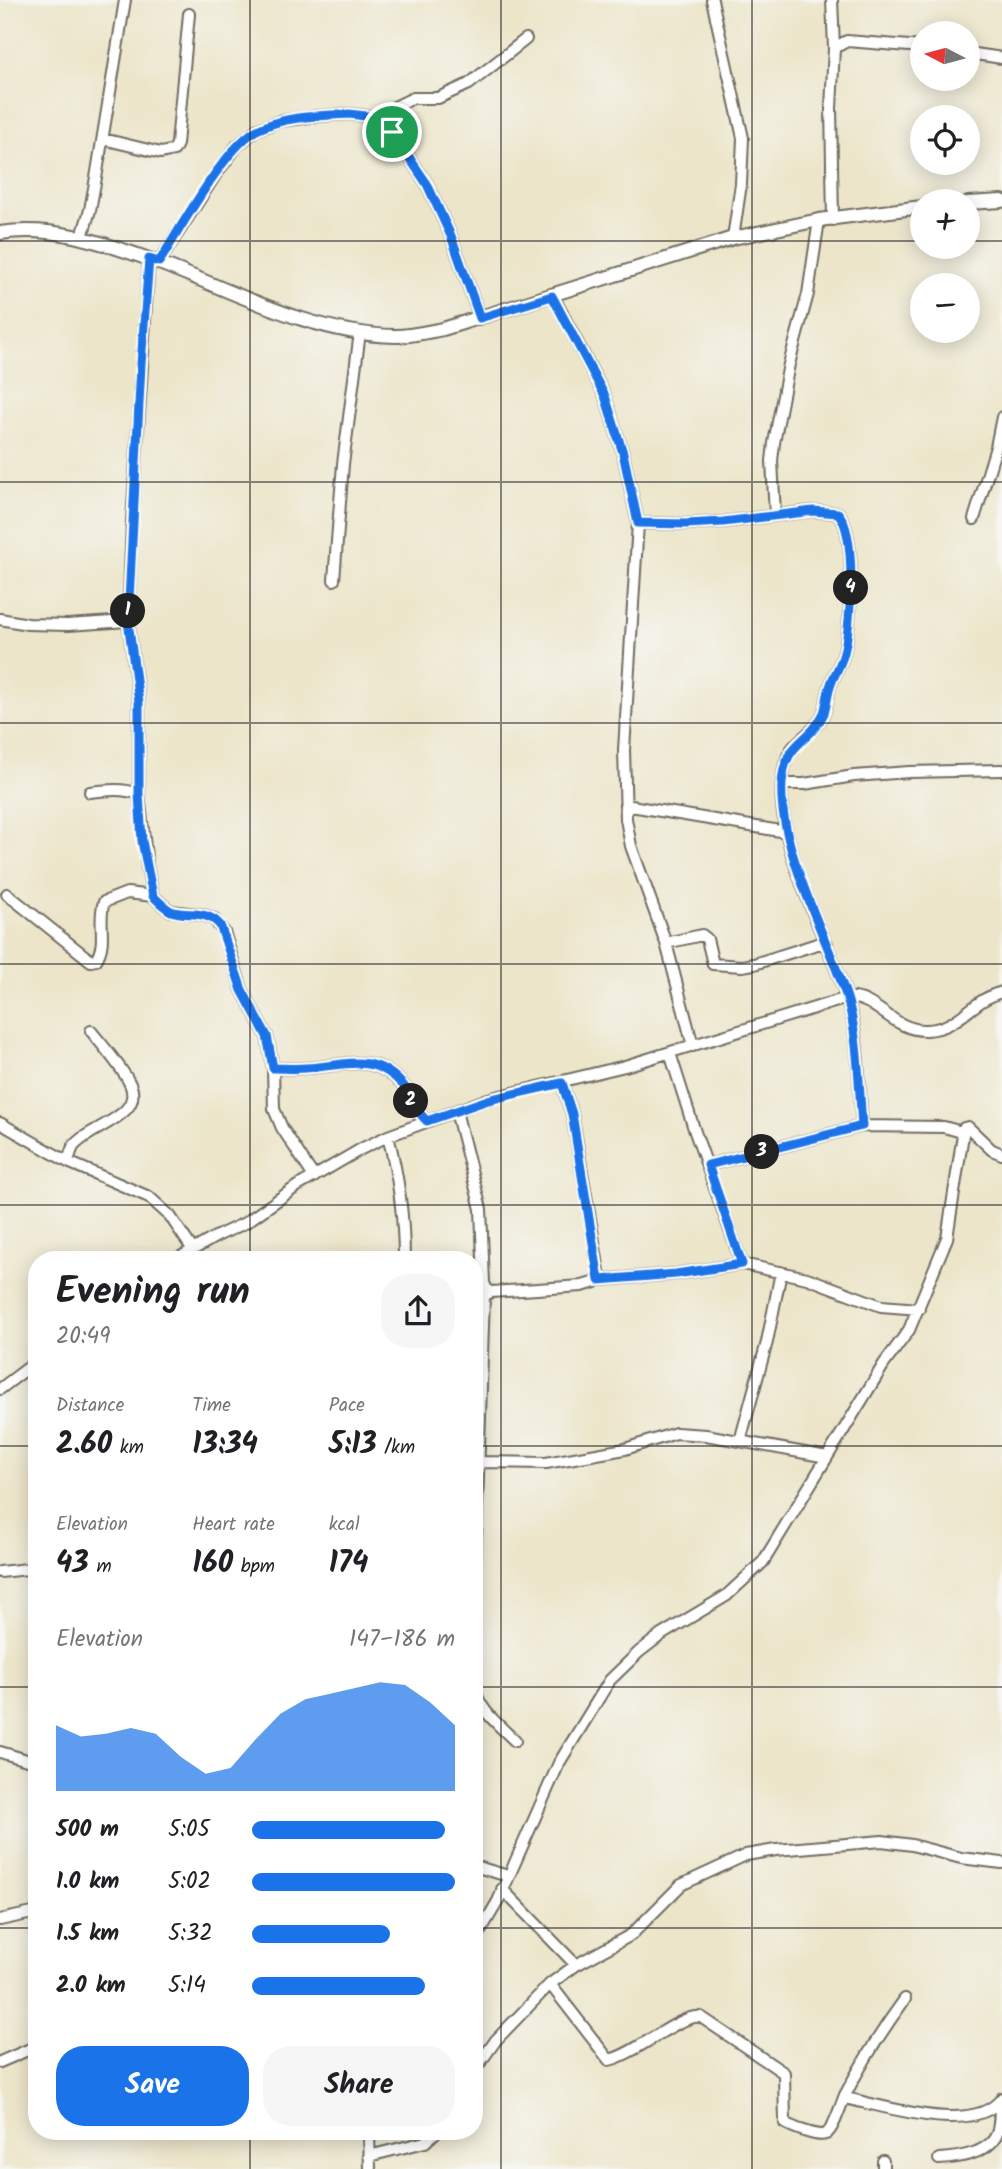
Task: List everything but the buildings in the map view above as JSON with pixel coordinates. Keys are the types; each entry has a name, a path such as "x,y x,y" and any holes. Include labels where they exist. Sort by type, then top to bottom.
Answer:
{"street":[{"path":"82,237 90,210 103,139 125,0"},
{"path":"712,0 743,138 741,184 733,238"},
{"path":"716,15 725,0"},
{"path":"832,0 833,220"},
{"path":"103,139 161,153 174,150 189,13"},
{"path":"153,896 142,841 139,702 128,621 141,364 154,261 237,146 256,130 280,121 319,116 349,114 374,117 413,98 438,97 469,84 526,39"},
{"path":"834,48 841,43 857,41 910,46"},
{"path":"980,55 1002,58"},
{"path":"374,117 392,132 427,184 451,236 480,318"},
{"path":"980,202 1002,201"},
{"path":"0,233 38,230 82,237 117,247 287,314 360,332 396,336 419,334 480,318 733,238 819,220 910,209"},
{"path":"775,514 772,461 774,443 789,363 808,294 819,220"},
{"path":"552,296 605,396 623,453 638,523 624,750 625,805 631,846 666,943 693,1046"},
{"path":"334,580 343,464 360,332"},
{"path":"974,519 996,447 1002,417"},
{"path":"638,523 723,522 813,511 838,513 843,518 850,555 851,588 845,648 817,724 789,753 782,784 786,832 847,998 856,1054 862,1126"},
{"path":"0,619 28,624 68,625 128,621"},
{"path":"782,784 908,772 1002,770"},
{"path":"90,792 111,789 139,794"},
{"path":"625,805 786,832"},
{"path":"7,894 91,961 96,960 100,954 102,930 99,914 104,902 127,893 153,896 171,911 215,919 220,925 242,990 267,1036 273,1068 274,1109 282,1128 314,1177"},
{"path":"666,943 702,934 707,939 713,964 742,966 817,944 827,944"},
{"path":"192,1251 245,1223 281,1197 363,1148 427,1121 505,1095 562,1083 670,1053 847,998 860,998 896,1023 922,1030 936,1029 953,1023 986,998 1002,992"},
{"path":"68,1162 73,1147 125,1111 132,1102 131,1085 91,1031"},
{"path":"670,1053 742,1264"},
{"path":"273,1068 304,1069 358,1061 371,1063 401,1082 417,1112 427,1121"},
{"path":"562,1083 572,1114 599,1280"},
{"path":"456,1111 481,1209 483,1251"},
{"path":"0,1123 68,1162 149,1197 170,1216 182,1251"},
{"path":"708,1165 862,1126 944,1128 962,1132"},
{"path":"483,1931 559,1763 610,1680 625,1663 661,1635 726,1596 763,1562 884,1364 909,1330 939,1262 950,1226 964,1128 968,1127 992,1150 1002,1154"},
{"path":"388,1136 398,1174 404,1251"},
{"path":"483,1258 484,1283 488,1292"},
{"path":"488,1292 582,1286 599,1280 676,1274 742,1264 781,1272 881,1306 919,1309"},
{"path":"740,1441 767,1342 781,1272"},
{"path":"483,1300 488,1292"},
{"path":"0,1389 28,1369"},
{"path":"483,1463 546,1463 625,1449 676,1433 706,1435 827,1457"},
{"path":"0,1573 28,1569"},
{"path":"483,1709 515,1741"},
{"path":"0,1752 28,1760"},
{"path":"483,2058 496,2040 550,1984 576,1965 631,1935 657,1911 674,1890 691,1879 746,1855 882,1841 912,1845 961,1858 1002,1863"},
{"path":"483,1869 508,1876"},
{"path":"502,1889 576,1965"},
{"path":"0,1920 28,1914"},
{"path":"550,1984 609,2060 646,2043 691,2016 701,2017 784,2073 784,2119 788,2125 825,2134 879,2035 905,1999"},
{"path":"0,2062 28,2050"},
{"path":"844,2098 931,2116 956,2118 995,2106 1001,2099"},
{"path":"940,2159 969,2154 991,2143 998,2130 1001,2099"},
{"path":"369,2140 370,2169"},
{"path":"369,2156 427,2140"}],"route":[{"path":"349,114 374,117 392,132 427,184 451,236 480,318 552,296 605,396 623,453 638,523 723,522 813,511 838,513 843,518 850,555 851,588 845,648 840,667 830,685 824,713 809,734 789,753 782,784 786,832 847,998 856,1054 862,1126 708,1165 742,1264 676,1274 599,1280 572,1114 562,1083 505,1095 427,1121 417,1112 401,1082 371,1063 358,1061 304,1069 273,1068 267,1036 242,990 220,925 215,919 204,915 171,911 153,896 142,841 139,702 128,621 149,259 159,262 216,174 237,146 256,130 280,121 349,114"}]}
